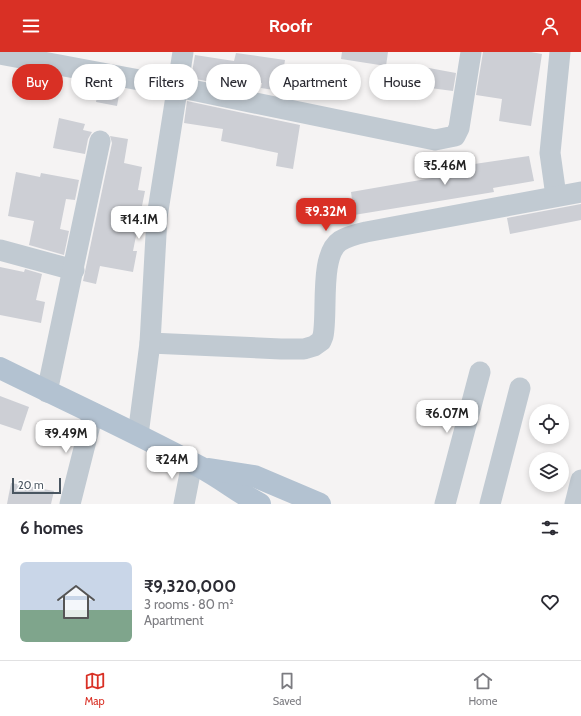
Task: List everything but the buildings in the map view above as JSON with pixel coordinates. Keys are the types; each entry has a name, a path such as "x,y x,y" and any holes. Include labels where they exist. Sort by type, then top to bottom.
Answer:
{"main road":[{"path":"0,368 138,435 197,466 260,504"},
{"path":"197,466 254,476 320,504"}],"street":[{"path":"181,64 183,52"},
{"path":"198,91 419,137 435,140 448,139 455,136 459,128 471,52"},
{"path":"556,196 550,153 560,52"},
{"path":"0,54 134,79"},
{"path":"138,435 150,343 157,217 175,100"},
{"path":"47,392 74,270 100,141"},
{"path":"150,343 281,349 304,349 314,346 321,341 323,336 328,262 332,249 339,242 366,232 581,192"},
{"path":"0,250 74,270"},
{"path":"445,504 480,372"},
{"path":"490,504 520,388"},
{"path":"70,504 93,413"},
{"path":"184,504 197,466"},
{"path":"575,504 581,480"}]}
